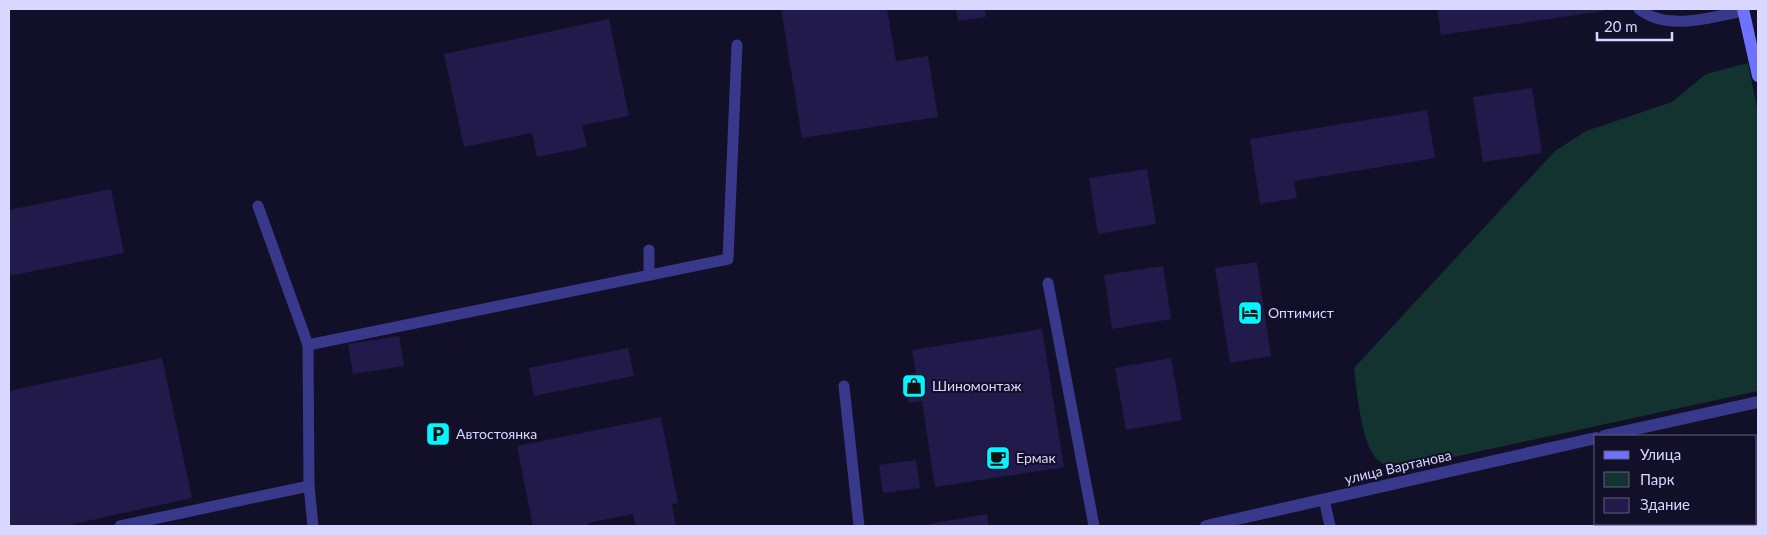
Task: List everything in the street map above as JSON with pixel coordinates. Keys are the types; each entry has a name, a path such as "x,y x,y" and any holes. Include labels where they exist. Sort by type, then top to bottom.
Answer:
{"main road":[{"path":"1743,10 1758,76"}],"street":[{"path":"1609,435 1758,402"},
{"name":"улица Вартанова","path":"1206,526 1594,438"}],"lane":[{"path":"1639,9 1669,21 1687,21 1743,10"},
{"path":"308,345 728,259 737,45"},
{"path":"258,206 308,345 309,486 313,526"},
{"path":"648,250 649,276"},
{"path":"1048,283 1094,526"},
{"path":"844,386 859,526"},
{"path":"120,526 309,486"},
{"path":"1324,499 1330,526"}],"green space":[{"path":"1748,63 1758,113 1758,391 1398,469 1380,462 1368,445 1364,432 1354,368 1555,151 1586,131 1672,102 1706,74"}],"building":[{"path":"781,9 887,9 896,61 928,56 938,117 802,138"},
{"path":"956,9 985,9 986,17 958,21"},
{"path":"1437,9 1603,9 1603,11 1441,35"},
{"path":"609,19 629,116 582,125 587,147 537,157 532,133 464,147 444,54"},
{"path":"1532,88 1542,153 1483,162 1473,97"},
{"path":"1427,110 1435,158 1294,181 1297,198 1260,204 1250,139"},
{"path":"1147,169 1156,224 1098,234 1089,178"},
{"path":"111,189 124,253 9,276 9,210"},
{"path":"1257,262 1271,356 1230,363 1215,268"},
{"path":"1163,266 1171,319 1112,329 1104,275"},
{"path":"1042,329 1064,467 935,487 922,401 908,403 904,375 916,373 912,350"},
{"path":"399,336 404,366 353,374 348,344"},
{"path":"628,348 634,376 534,396 529,368"},
{"path":"162,358 192,498 64,526 9,526 9,391"},
{"path":"1171,358 1182,420 1126,430 1115,368"},
{"path":"661,417 678,503 672,504 676,526 636,526 633,514 588,523 589,526 533,526 517,446"},
{"path":"916,460 920,488 883,493 879,465"},
{"path":"987,514 989,526 924,526 924,525"}],"place":[{"name":"Оптимист","path":"1250,313"},
{"name":"Шиномонтаж","path":"914,386"},
{"name":"Автостоянка","path":"438,434"},
{"name":"Ермак","path":"998,458"}]}
